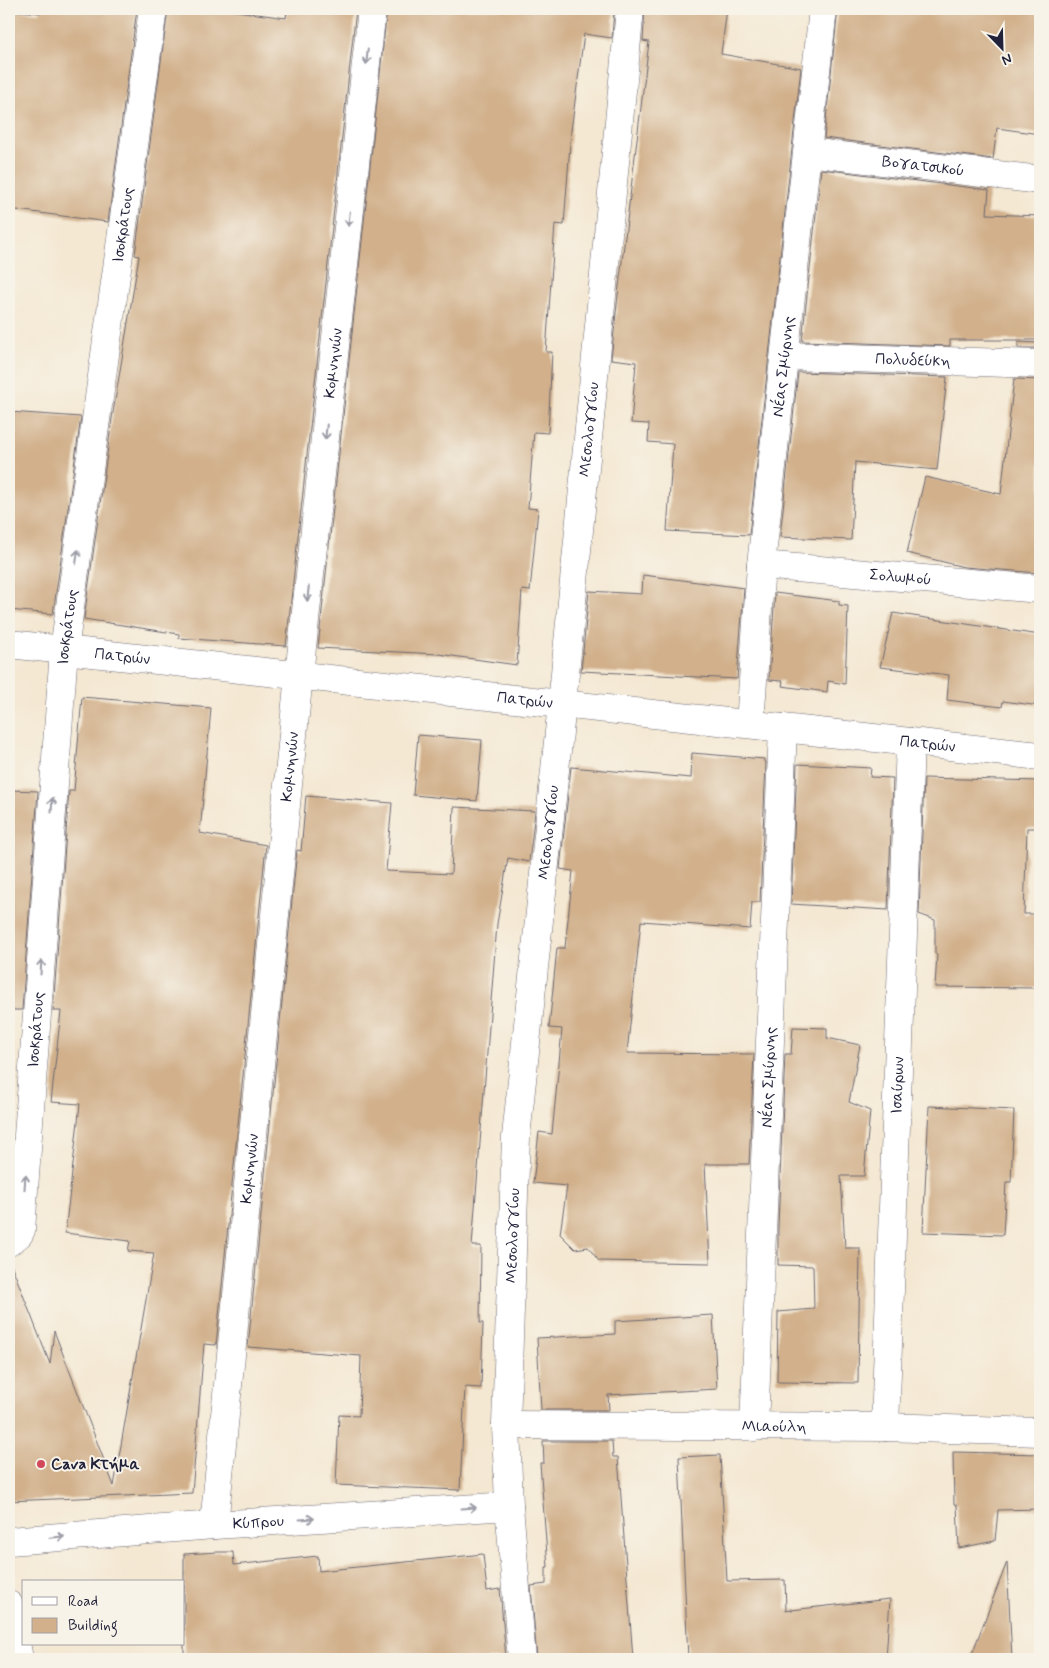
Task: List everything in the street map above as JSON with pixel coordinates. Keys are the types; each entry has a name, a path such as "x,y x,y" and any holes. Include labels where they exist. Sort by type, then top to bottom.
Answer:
{"street":[{"name":"Ισοκράτους","path":"9,1242 21,1230 64,650 153,9"},
{"name":"Κομνηνών","path":"214,1525 299,675 372,9"},
{"name":"Μεσολογγίου","path":"522,1659 509,1506 506,1425 516,1137 562,704 630,9"},
{"name":"Νέας Σμύρνης","path":"750,724 761,565 823,9"},
{"name":"Βογατσικού","path":"808,152 1040,180"},
{"name":"Πολυδεύκη","path":"785,356 1040,364"},
{"name":"Σολωμού","path":"761,565 1040,589"},
{"name":"Πατρών","path":"9,644 1040,756"},
{"name":"Νέας Σμύρνης","path":"754,1427 783,728"},
{"name":"Ισαύρων","path":"885,1428 910,742"},
{"name":"Μιαούλη","path":"506,1425 885,1428 1040,1432"},
{"name":"Κύπρου","path":"9,1541 214,1525 509,1506"},
{"path":"9,1605 19,1659"}],"building":[{"path":"41,9 137,9 108,222 9,209 9,10 40,13"},
{"path":"168,9 222,9 286,18 287,9 356,9 286,646 179,638 179,634 84,619 112,419 139,256 135,255"},
{"path":"387,9 614,9 612,38 584,34 571,131 564,225 555,224 546,352 552,352 548,433 534,432 528,508 538,509 530,591 522,590 517,665 438,654 318,648"},
{"path":"645,9 727,9 721,54 801,68 749,535 667,531 673,444 648,442 649,424 631,423 636,362 611,359 649,42 643,41"},
{"path":"838,9 1040,9 1040,134 997,128 993,159 824,138"},
{"path":"821,169 989,190 987,214 1040,216 1040,340 950,340 950,346 802,341"},
{"path":"1018,342 1040,343 1040,348 1018,348"},
{"path":"798,372 947,377 937,470 855,462 851,540 780,537"},
{"path":"1014,379 1040,380 1040,573 964,567 907,553 925,477 1001,494"},
{"path":"9,412 81,417 53,614 9,610"},
{"path":"643,575 744,588 737,679 581,671 589,591 642,594"},
{"path":"775,593 839,601 839,605 848,606 845,684 828,681 827,692 782,686 783,681 769,680"},
{"path":"893,613 1040,635 1040,706 1003,701 1002,707 947,700 949,675 880,667"},
{"path":"82,697 211,708 200,833 266,845 216,1345 204,1344 192,1493 9,1501 9,1264 11,1264 50,1364 54,1331 114,1486 154,1253 128,1251 130,1241 65,1233 80,1104 51,1102 61,1011 53,1011 69,791 74,791"},
{"path":"418,735 482,740 477,801 413,795"},
{"path":"692,753 764,759 764,762 766,762 760,902 752,902 750,929 641,921 627,1053 754,1054 749,1164 705,1164 710,1263 599,1261 588,1247 575,1249 560,1234 567,1186 533,1183 539,1132 552,1134 559,1063 562,1029 549,1028 557,948 565,948 573,871 560,869 571,767 691,778"},
{"path":"797,764 871,768 870,777 893,778 888,910 791,904"},
{"path":"924,778 1040,781 1040,828 1027,828 1024,914 1040,914 1040,988 935,987 937,954 935,954 935,920 919,914"},
{"path":"9,790 38,791 22,1010 9,1010"},
{"path":"306,796 392,803 386,871 451,874 454,807 535,811 529,862 508,858 497,924 472,1246 481,1246 480,1323 483,1323 481,1388 465,1387 460,1490 336,1485 339,1415 359,1416 361,1356 248,1347 297,850 301,851"},
{"path":"793,1027 827,1028 827,1038 860,1045 849,1102 870,1111 864,1176 841,1176 845,1248 860,1248 858,1383 777,1382 778,1312 814,1309 813,1266 778,1265 785,1054 791,1054"},
{"path":"929,1106 1014,1110 1011,1182 1006,1182 1003,1235 923,1232"},
{"path":"713,1315 717,1389 608,1395 609,1410 541,1410 537,1338 615,1334 615,1321"},
{"path":"543,1441 612,1441 613,1457 618,1457 633,1659 537,1659 531,1586 546,1584 546,1567 548,1567 540,1463 544,1463"},
{"path":"953,1452 1040,1454 1040,1509 998,1510 995,1541 959,1548 957,1505 954,1504"},
{"path":"720,1455 727,1581 785,1580 786,1610 890,1599 886,1659 688,1659 679,1457"},
{"path":"233,1552 234,1565 318,1556 319,1571 483,1554 487,1591 500,1589 506,1659 184,1659 184,1554"},
{"path":"1007,1562 1012,1659 970,1659"}],"place":[{"name":"Cava Κτήμα","path":"41,1464"}]}
